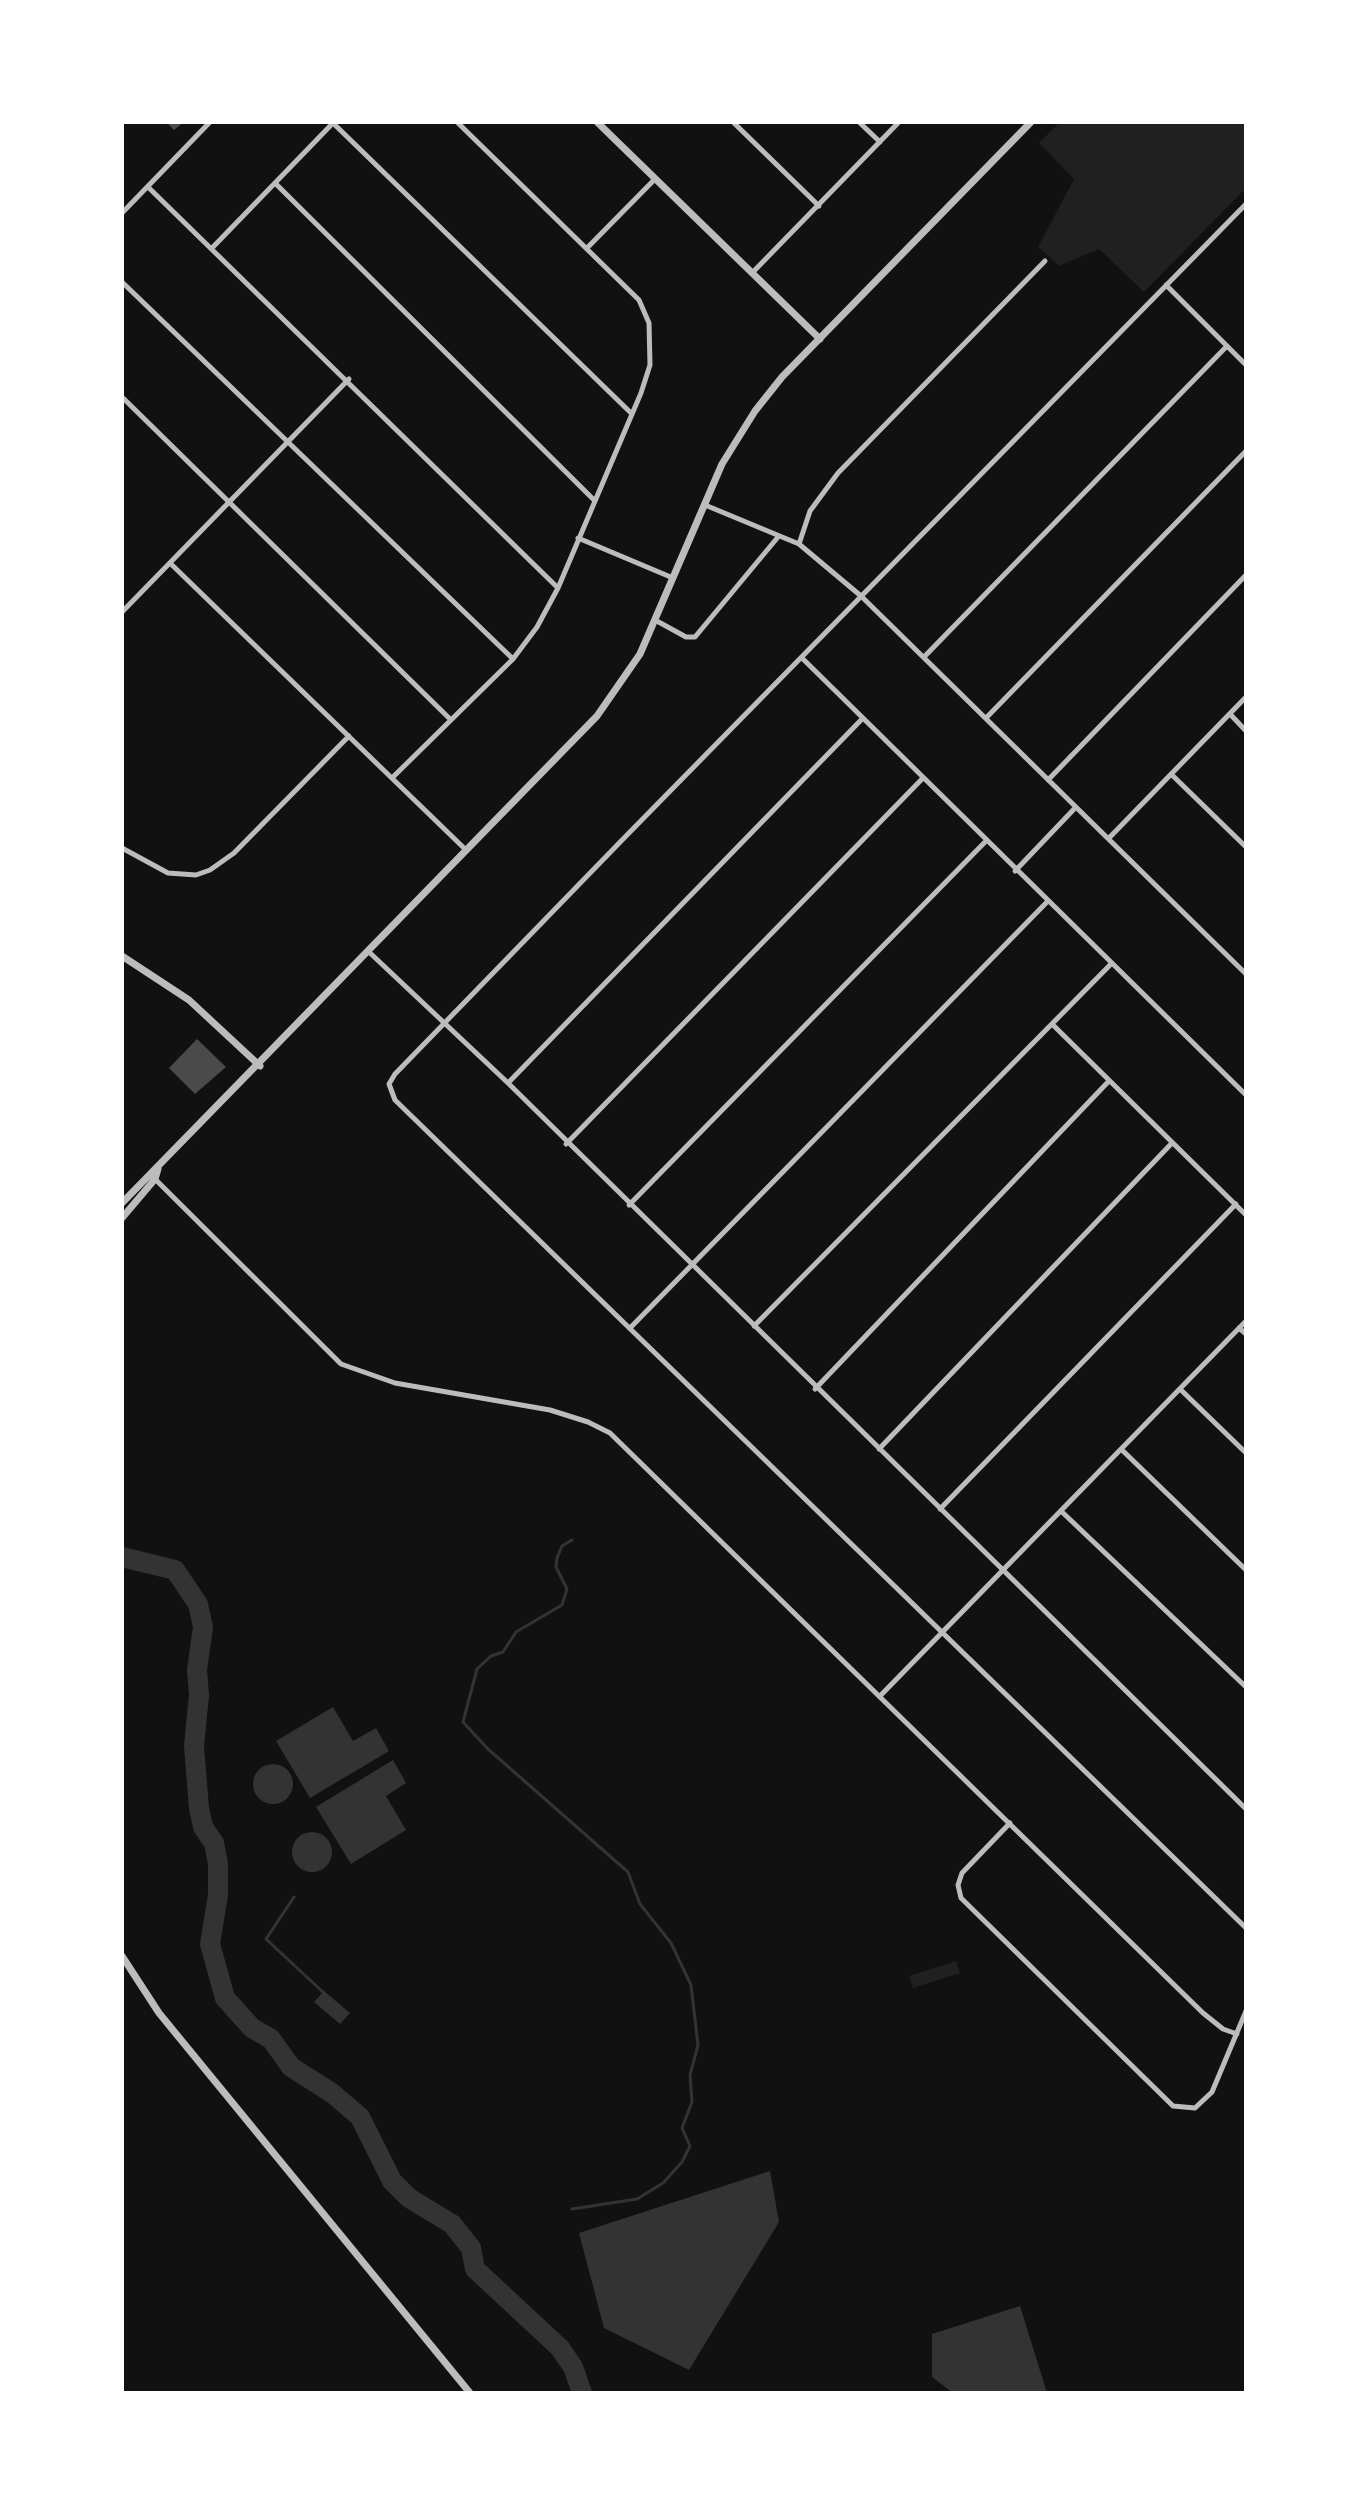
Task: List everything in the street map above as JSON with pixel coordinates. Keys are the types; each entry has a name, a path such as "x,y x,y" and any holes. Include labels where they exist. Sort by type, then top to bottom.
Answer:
{"street":[{"path":"122,213 210,122"},
{"path":"393,777 513,659 537,627 558,588 650,365 649,323 639,300 457,122"},
{"path":"597,122 820,339"},
{"path":"733,122 819,206"},
{"path":"859,122 880,142"},
{"path":"752,274 899,122"},
{"path":"122,1218 158,1169 614,696 640,654 722,464 755,411 782,377 1031,122"},
{"path":"213,247 333,123 631,413"},
{"path":"587,248 655,179"},
{"path":"275,183 593,499"},
{"path":"148,187 349,379 558,588"},
{"path":"1246,204 390,1080 392,1094 1246,1928"},
{"path":"799,544 810,511 838,473 1045,261"},
{"path":"122,282 513,659"},
{"path":"1166,285 1246,365"},
{"path":"924,657 1227,346"},
{"path":"122,612 349,379"},
{"path":"122,397 231,500 451,720"},
{"path":"986,718 1246,451"},
{"path":"704,504 799,544 861,596 1246,974"},
{"path":"655,620 686,637 695,637 779,537"},
{"path":"578,538 673,579"},
{"path":"171,564 467,851"},
{"path":"1048,780 1246,575"},
{"path":"802,658 1110,965 1245,1091"},
{"path":"1109,838 1246,697"},
{"path":"1229,714 1246,731"},
{"path":"508,1083 863,718"},
{"path":"122,848 168,873 196,875 210,870 234,853 349,736"},
{"path":"1171,774 1246,847"},
{"path":"566,1144 923,778"},
{"path":"1015,871 1076,807"},
{"path":"629,1205 985,842"},
{"path":"631,1327 1047,902"},
{"path":"369,952 508,1083 815,1389 1246,1809"},
{"path":"122,956 189,1000 260,1066"},
{"path":"754,1326 1110,965"},
{"path":"1052,1024 1246,1215"},
{"path":"815,1389 1108,1082"},
{"path":"879,1449 1172,1143"},
{"path":"122,1203 152,1176"},
{"path":"152,1176 341,1364 395,1383 550,1410 610,1433 1203,2013 1223,2029 1237,2034"},
{"path":"940,1509 1236,1204"},
{"path":"881,1695 1246,1321"},
{"path":"1239,1328 1246,1334"},
{"path":"1180,1389 1246,1453"},
{"path":"1121,1449 1246,1570"},
{"path":"1061,1511 1246,1687"},
{"path":"1010,1823 962,1873 958,1885 961,1898 1173,2106 1188,2110 1200,2105 1218,2082 1246,2011"},
{"path":"122,1956 177,2034 470,2393"}],"shaded area":[{"path":"1060,122 1246,122 1246,188 1144,292 1099,249 1059,266 1038,247 1074,179 1039,143"},
{"path":"333,1707 353,1741 376,1728 389,1751 310,1798 276,1741"},
{"path":"393,1760 406,1783 386,1796 406,1830 351,1864 316,1807"},
{"path":"273,1764 287,1770 293,1784 287,1798 273,1804 259,1798 253,1784 259,1770"},
{"path":"312,1832 326,1838 332,1852 326,1866 312,1872 298,1866 292,1852 298,1838"},
{"path":"956,1961 960,1973 913,1988 909,1976"},
{"path":"324,1991 350,2013 340,2024 314,2002"},
{"path":"770,2171 779,2222 689,2370 604,2328 579,2233"},
{"path":"1020,2306 1047,2393 953,2393 932,2377 932,2334"}],"building":[{"path":"166,122 184,122 174,130"},
{"path":"197,1039 226,1067 195,1094 169,1068"}],"waterway":[{"path":"572,1540 562,1546 557,1558 556,1567 567,1589 562,1605 516,1632 503,1652 491,1656 477,1669 463,1722 488,1749 628,1872 640,1904 671,1943 691,1985 698,2045 690,2075 692,2102 682,2128 690,2146 682,2162 663,2183 637,2199 572,2209"},
{"path":"122,1557 175,1570 198,1604 203,1627 197,1670 199,1695 194,1746 199,1808 203,1827 214,1843 218,1864 218,1895 210,1944 225,1998 252,2028 271,2039 291,2067 332,2093 360,2117 392,2181 409,2198 452,2224 471,2248 475,2269 560,2348 573,2367 582,2393"},
{"path":"294,1897 266,1939 325,1994"}]}
